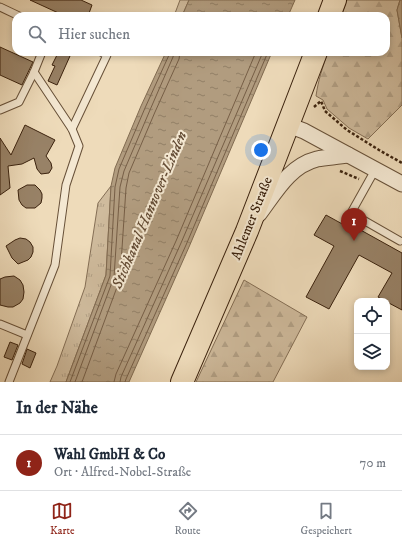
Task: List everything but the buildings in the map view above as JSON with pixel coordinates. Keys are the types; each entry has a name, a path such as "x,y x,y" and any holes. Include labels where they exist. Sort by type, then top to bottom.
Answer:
{"main road":[{"path":"330,12 335,0"},
{"name":"Ahlemer Straße","path":"182,382 247,231 314,56"}],"street":[{"path":"288,125 402,184"},
{"path":"247,231 292,172 302,165 316,160 348,155"}],"lane":[{"path":"0,7 12,12"},
{"path":"0,110 19,102 40,56"},
{"path":"72,129 107,56"},
{"path":"9,382 55,265 66,185 79,146 72,129 34,72"},
{"path":"375,170 351,213 400,241"},
{"path":"0,324 27,335"}],"green space":[{"path":"180,0 189,0 184,12 176,12"},
{"path":"347,0 400,0 397,10 402,38 402,105 368,139 349,128 327,109 323,100 316,96 319,79 327,56 390,56 390,12 342,12"},
{"path":"111,186 106,275 66,382 50,382 85,287 98,203"},
{"path":"244,280 307,317 273,382 196,382"}],"water":[{"path":"189,0 295,0 290,12 184,12"},
{"path":"400,0 402,0 402,38 397,10"},
{"name":"Stichkanal Hannover-Linden","path":"164,56 270,56 189,247 129,382 66,382 106,275 111,186 115,168"}],"place":[{"name":"Wahl GmbH & Co","path":"354,241"}]}
